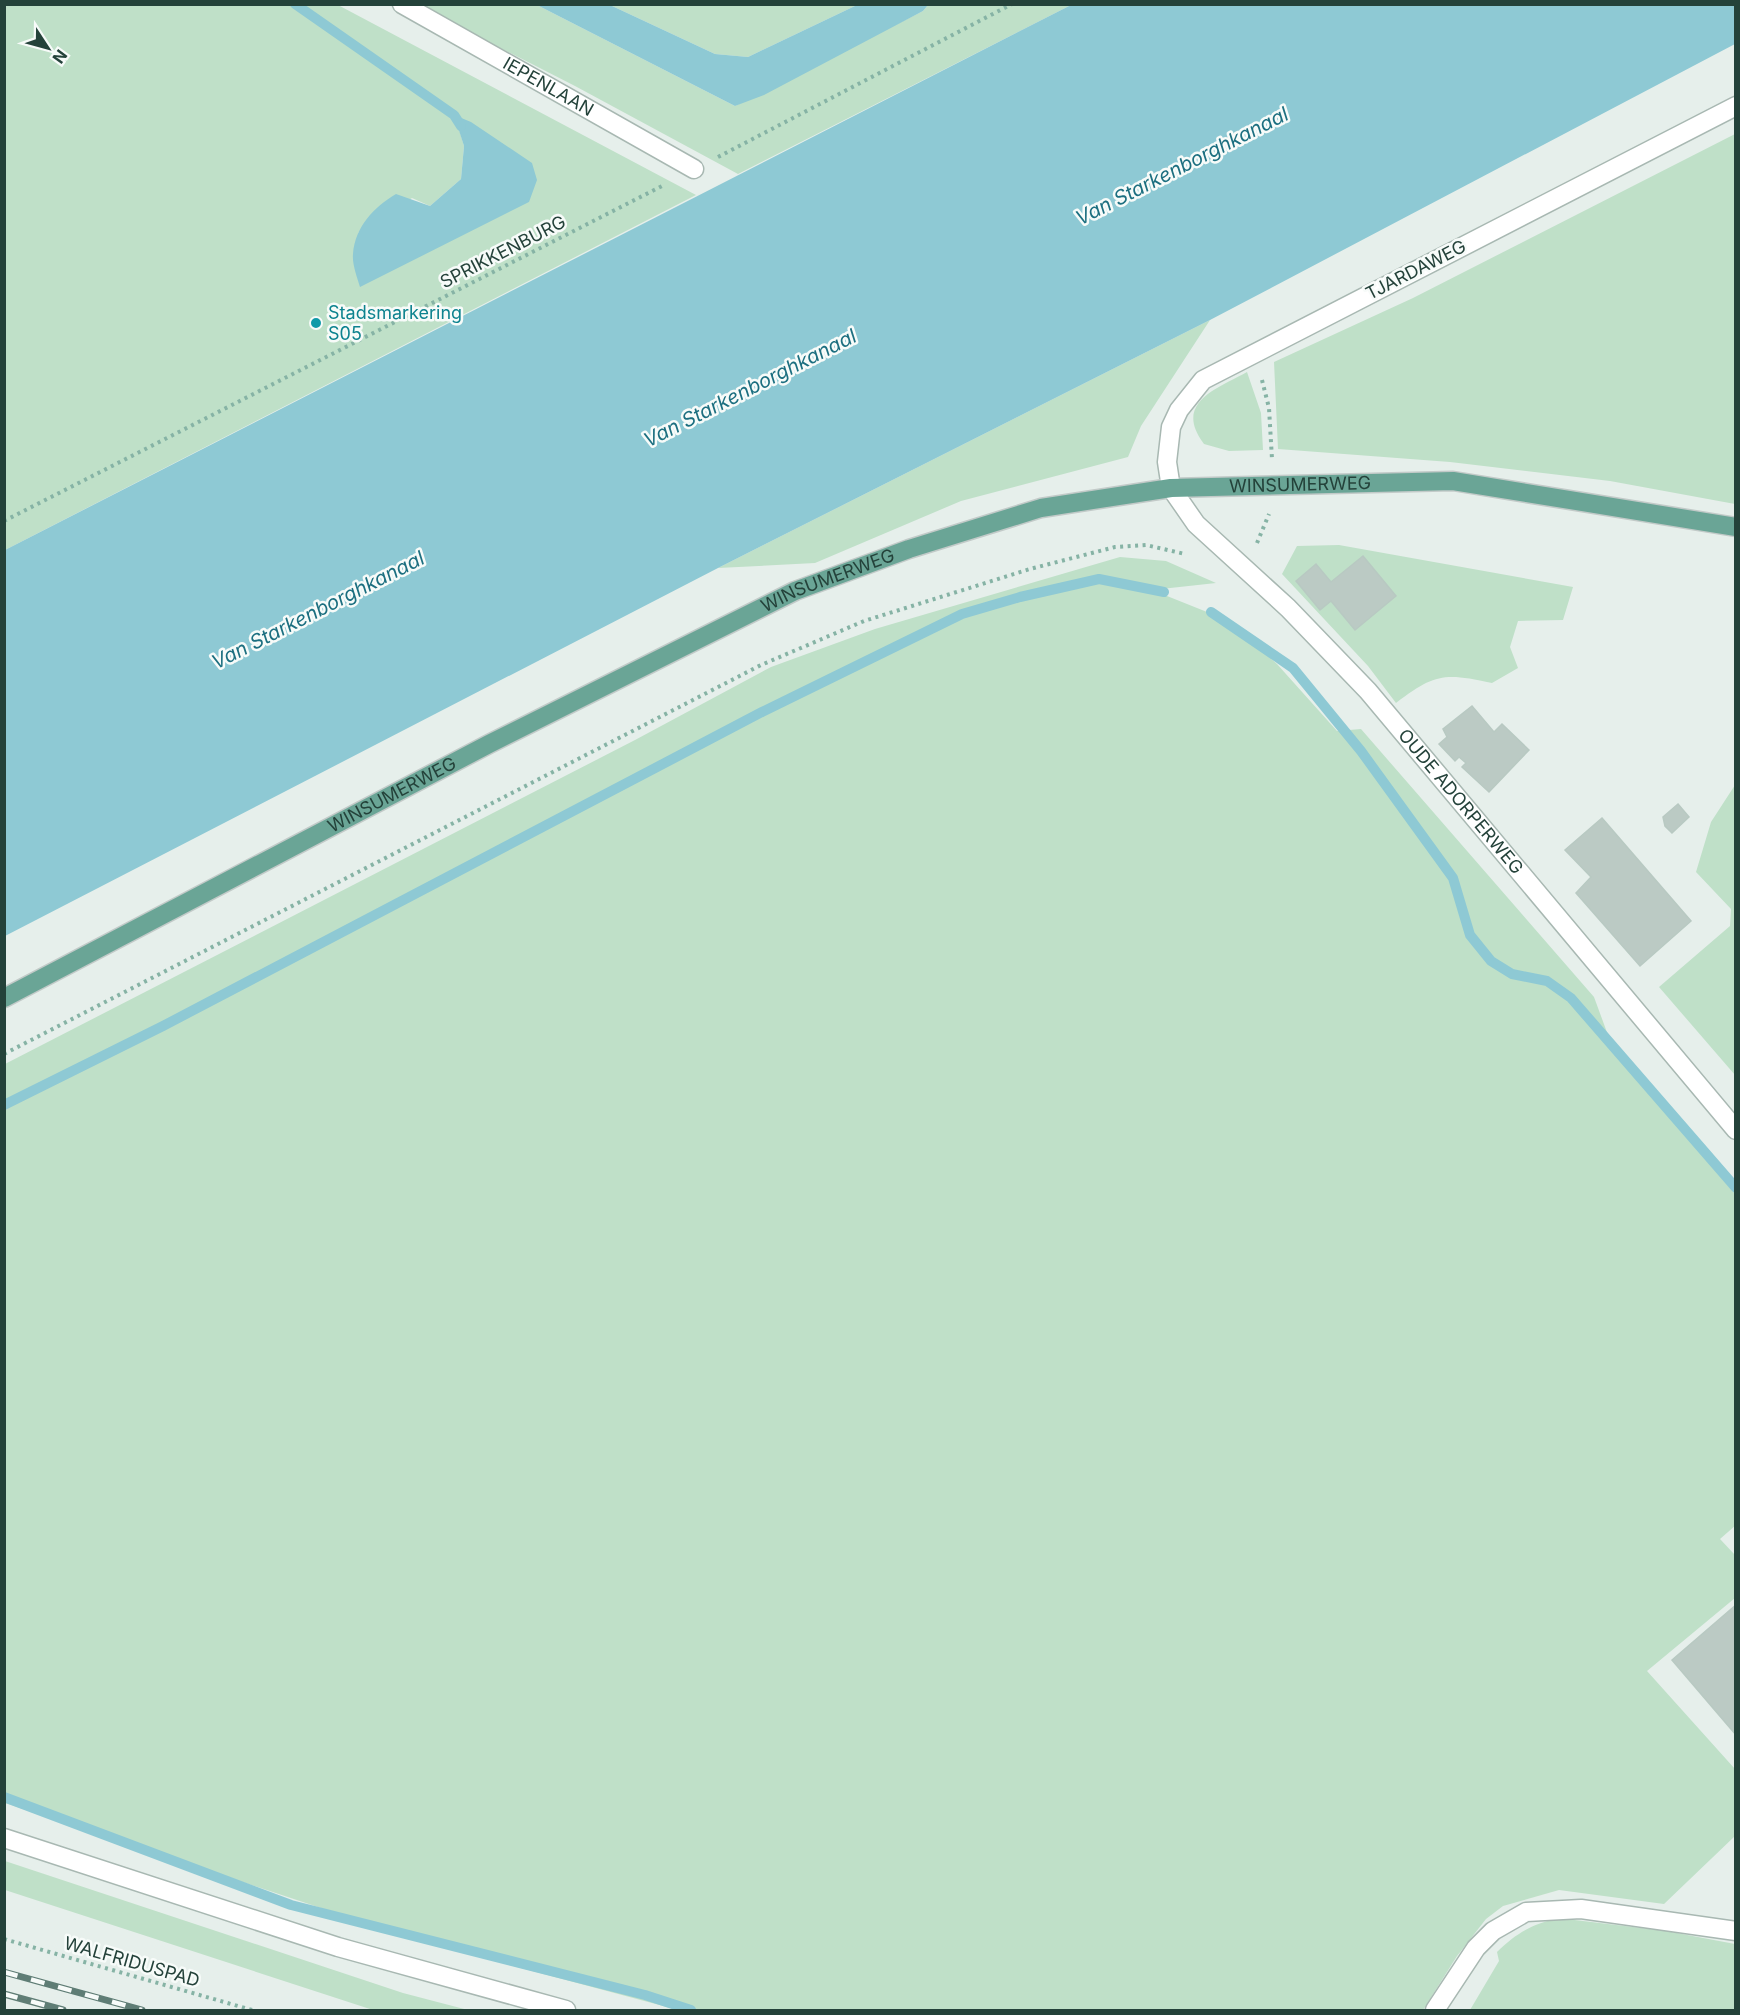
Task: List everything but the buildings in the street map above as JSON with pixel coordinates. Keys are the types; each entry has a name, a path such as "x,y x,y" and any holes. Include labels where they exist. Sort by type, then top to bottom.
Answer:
{"main road":[{"name":"WINSUMERWEG","path":"4,998 489,744 795,591 909,549 1041,508 1171,488 1453,481 1736,527"}],"street":[{"name":"IEPENLAAN","path":"402,4 694,169"},
{"name":"TJARDAWEG","path":"1171,488 1167,462 1171,427 1179,410 1203,380 1736,106"},
{"name":"OUDE ADORPERWEG","path":"1171,488 1196,524 1295,616 1368,691 1736,1130"},
{"path":"4,1838 338,1947 566,2010"},
{"path":"1435,2010 1476,1948 1493,1931 1526,1912 1581,1909 1736,1931"}],"path":[{"name":"SPRIKKENBURG","path":"4,521 1012,4"},
{"path":"4,1054 761,665 864,621 1029,569 1115,547 1146,545 1191,556"},
{"name":"WALFRIDUSPAD","path":"4,1939 252,2010"}],"green space":[{"path":"5,5 338,5 696,195 5,550","holes":["455,116 529,202 358,233 412,198 430,206 461,179 464,146"]},
{"path":"416,5 537,5 735,106 923,11 928,5 1071,5 738,174 575,86"},
{"path":"610,5 857,5 748,57 715,54"},
{"path":"1735,134 1735,504 1610,481 1450,462 1278,449 1274,362 1413,298"},
{"path":"1210,320 1141,426 1128,457 961,501 815,563 718,568"},
{"path":"1247,372 1261,413 1263,450 1229,451 1204,444 1196,430 1193,418 1196,408 1212,391"},
{"path":"1339,545 1573,587 1563,620 1518,621 1510,647 1518,668 1492,683 1463,678 1441,678 1421,686 1396,703 1368,666 1282,574 1297,546"},
{"path":"1120,557 1166,561 1216,583 1152,590 1227,620 1277,664 1337,731 1361,729 1594,997 1612,1046 1735,1194 1736,1525 1720,1539 1735,1555 1735,1598 1647,1671 1735,1769 1735,1836 1664,1904 1559,1890 1503,1906 1486,1919 1457,1956 1423,2010 678,2010 420,1941 5,1803 5,1064 635,740 771,667 875,629"},
{"path":"1735,785 1735,1075 1659,987 1730,926 1731,909 1696,872 1711,822"},
{"path":"5,1861 403,1993 468,2010 373,2010 5,1890"},
{"path":"1558,1918 1666,1931 1735,1944 1735,2010 1470,2010 1499,1961 1497,1952 1525,1930"}],"water":[{"path":"537,5 610,5 715,54 748,57 857,5 928,5 923,11 764,95 735,106"},
{"name":"Van Starkenborghkanaal","path":"1071,5 1735,5 1735,44 1210,320 718,568 5,936 5,550"},
{"path":"454,115 471,122 532,163 537,180 529,202 360,287 353,254 357,235 373,212 396,194 430,206 461,179 464,146"}],"waterway":[{"path":"295,4 454,115 461,126"},
{"path":"4,1105 163,1026 762,712 962,614 1020,597 1099,579 1164,592"},
{"path":"1211,612 1293,668 1361,751 1453,878 1470,935 1491,961 1512,974 1547,981 1571,998 1736,1188"},
{"path":"4,1797 291,1905 645,1995 691,2010"}],"railway":[{"path":"4,1972 142,2010"},
{"path":"4,1994 63,2010"}],"place":[{"name":"Stadsmarkering S05","path":"316,323"}]}
